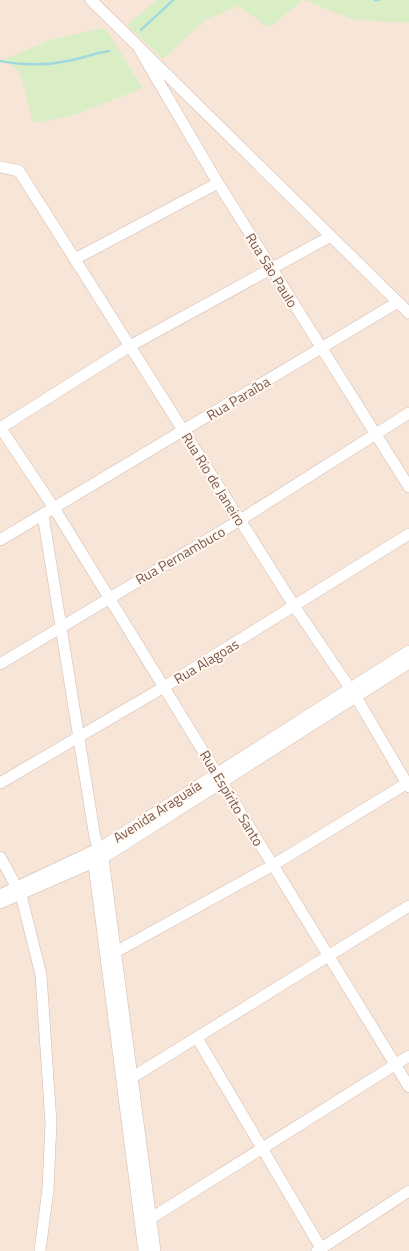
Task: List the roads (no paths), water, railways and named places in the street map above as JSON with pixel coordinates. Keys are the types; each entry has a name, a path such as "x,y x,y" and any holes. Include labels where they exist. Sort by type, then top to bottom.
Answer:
{"street":[{"path":"91,0 409,313"},
{"name":"Rua São Paulo","path":"140,50 218,183 409,487"},
{"name":"Rua Rio de Janeiro","path":"0,167 19,171 240,520 352,692 408,784"},
{"path":"75,259 218,183"},
{"path":"0,428 130,346 330,236"},
{"name":"Rua Paraíba","path":"0,540 398,302"},
{"name":"Rua Pernambuco","path":"0,664 240,520 409,413"},
{"name":"Rua Espírito Santo","path":"0,428 54,508 409,1087"},
{"path":"42,515 62,627 111,955 133,1077 155,1251"},
{"name":"Rua Alagoas","path":"0,783 164,687 409,534"},
{"name":"Avenida Araguaía","path":"0,903 19,891 97,852 220,778 352,692 409,651"},
{"name":"Avenida Araguaía","path":"352,692 409,663"},
{"path":"111,955 273,865 408,784"},
{"path":"0,857 19,891 41,975 50,1123 48,1189 40,1251"},
{"name":"Avenida Araguaía","path":"0,895 19,891"},
{"path":"121,1083 409,906"},
{"path":"111,955 121,1083 144,1251"},
{"path":"197,1038 319,1250 409,1191"},
{"path":"141,1223 152,1218 409,1056"}],"waterway":[{"path":"141,30 173,0"},
{"path":"0,61 50,64 109,51"}]}
